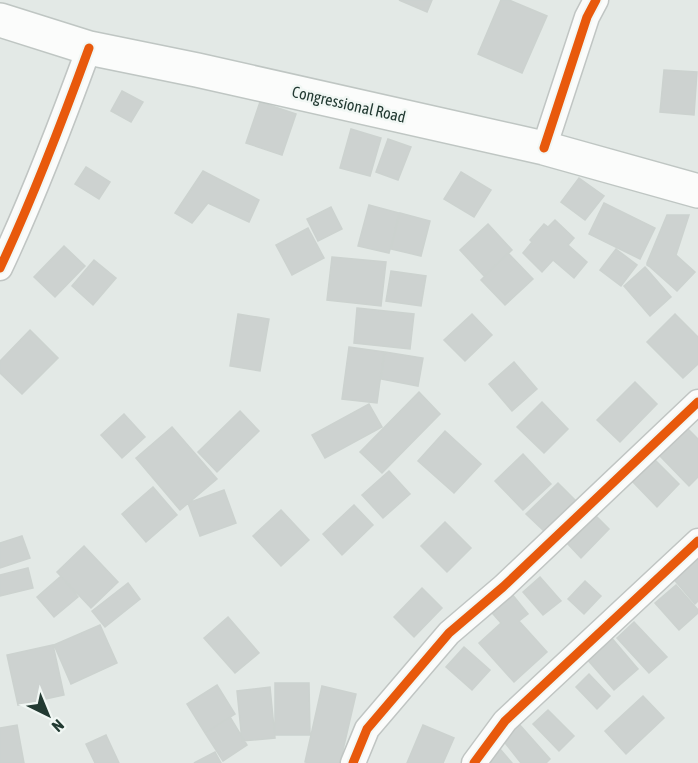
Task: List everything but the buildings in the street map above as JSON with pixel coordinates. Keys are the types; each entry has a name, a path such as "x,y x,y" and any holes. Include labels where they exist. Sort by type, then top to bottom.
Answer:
{"main road":[{"name":"Congressional Road","path":"0,20 89,48 544,148 698,191"}],"street":[{"path":"544,148 587,17 596,0"},
{"path":"0,268 59,129 89,48"},
{"path":"353,763 367,729 449,633 503,587 698,402"},
{"path":"474,763 505,721 698,541"}],"cycle path":[{"path":"544,148 587,17 596,0"},
{"path":"0,268 47,159 89,48"},
{"path":"353,763 367,729 449,633 503,587 698,402"},
{"path":"474,763 505,721 698,541"}]}
